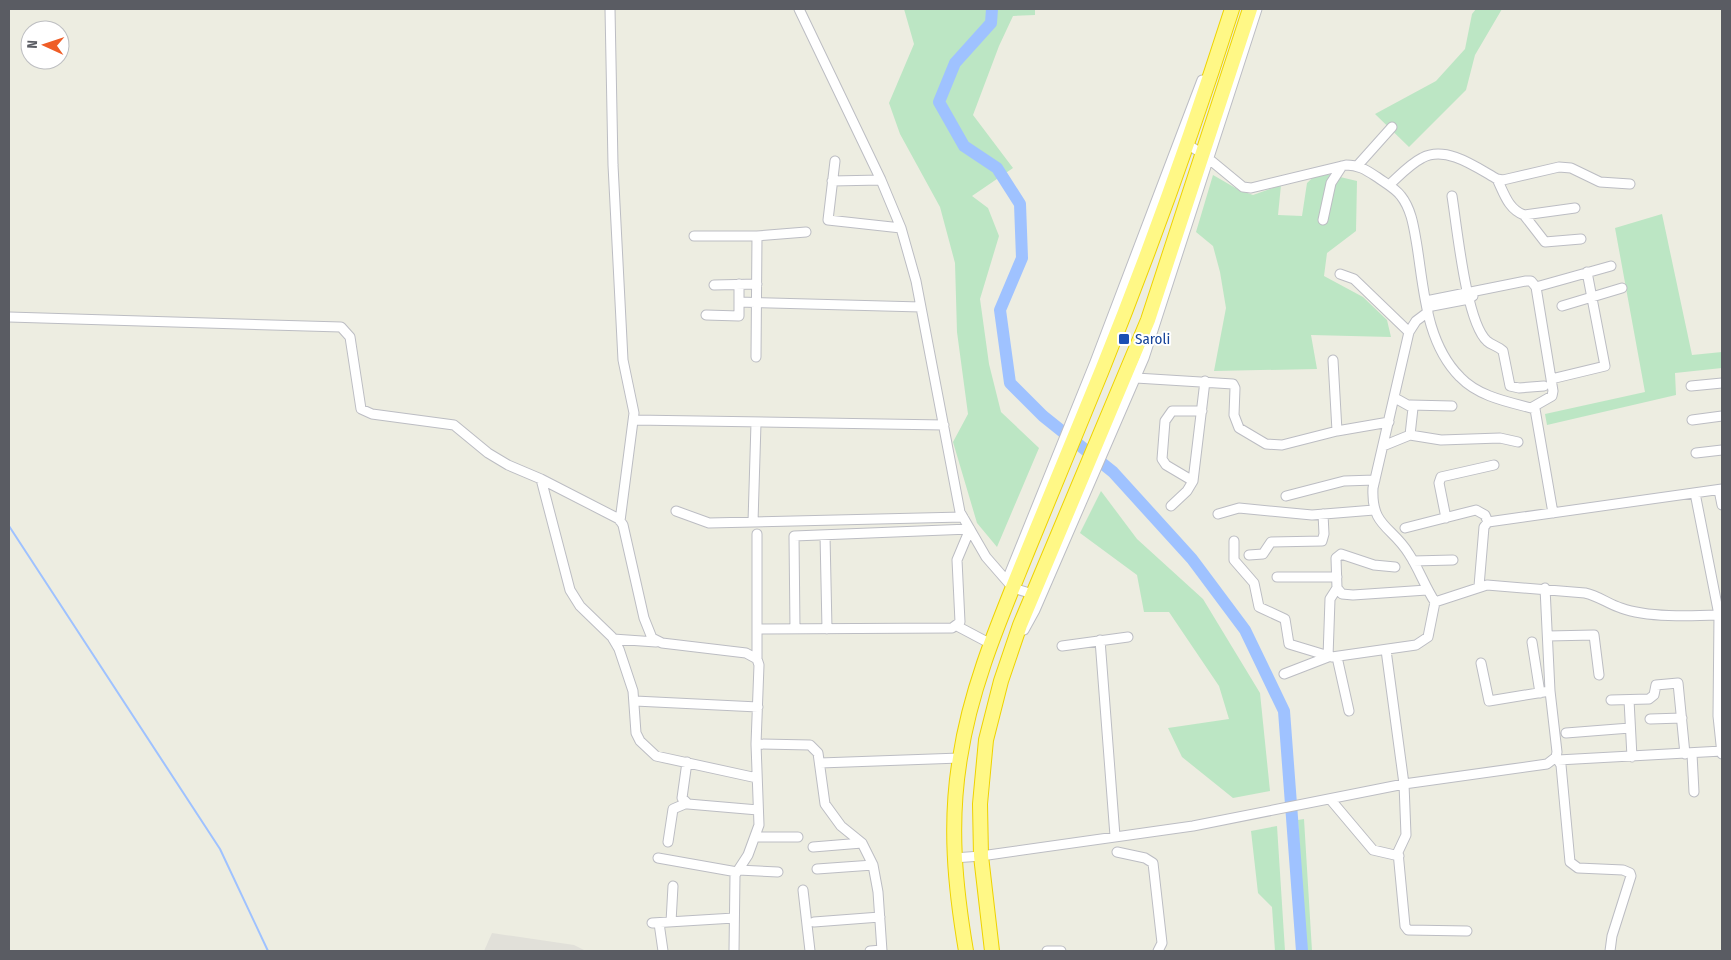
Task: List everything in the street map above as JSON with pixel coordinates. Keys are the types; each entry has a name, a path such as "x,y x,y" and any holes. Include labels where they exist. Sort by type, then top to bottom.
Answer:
{"highway":[{"path":"966,951 956,892 954,858 956,789 968,715 1010,584 1077,418 1184,142 1232,9"},
{"path":"992,951 981,856 980,804 983,760 992,715 1009,653 1037,596 1103,437 1148,320 1206,156 1250,9"}],"street":[{"path":"610,9 613,165 623,360 633,404 634,420 618,519 644,618 652,638 656,642"},
{"path":"798,9 881,180 901,228 921,307 960,512 986,558 1010,584 1037,596"},
{"path":"1225,9 1184,142 1206,156 1238,184 1251,188 1342,166 1361,167 1400,194 1409,209 1415,233 1427,307 1441,353 1460,378 1471,386 1489,396 1535,409 1553,513"},
{"path":"1103,437 1136,378 1206,156 1257,9"},
{"path":"1361,167 1392,127"},
{"path":"1389,185 1420,159 1431,154 1450,155 1497,179 1504,180 1559,167 1571,168 1600,182 1630,184"},
{"path":"834,161 828,220 901,228"},
{"path":"1323,220 1331,183 1342,166"},
{"path":"1497,179 1512,208 1524,215 1545,242 1581,239"},
{"path":"832,180 881,180"},
{"path":"1452,196 1468,295 1479,328 1487,341 1503,350 1510,386 1518,388 1544,386"},
{"path":"1524,215 1575,208"},
{"path":"694,236 757,236 806,232"},
{"path":"756,357 757,236"},
{"path":"1536,286 1612,266"},
{"path":"1551,379 1605,366 1587,272"},
{"path":"1340,274 1354,279 1409,332"},
{"path":"1284,674 1333,657 1416,645 1428,637 1435,602 1413,561 1403,546 1378,520 1374,510 1375,480 1409,332 1427,307 1480,291 1531,281 1536,286 1553,391 1552,396 1531,408"},
{"path":"706,315 739,316 739,284"},
{"path":"714,285 757,284"},
{"path":"1562,306 1622,288"},
{"path":"739,302 921,307"},
{"path":"9,317 342,327 350,337 361,409 372,414 454,425 488,453 618,519"},
{"path":"1333,360 1337,432"},
{"path":"1136,378 1228,382 1233,384 1235,388 1234,415 1238,428 1266,444 1282,445 1389,422"},
{"path":"1171,506 1187,491 1193,481 1208,381"},
{"path":"1691,386 1722,383"},
{"path":"1395,398 1410,405 1452,406"},
{"path":"1410,405 1414,412 1410,435"},
{"path":"1193,481 1166,465 1162,459 1165,420 1172,411 1202,411"},
{"path":"1692,420 1722,416"},
{"path":"634,420 944,425"},
{"path":"753,522 756,423"},
{"path":"1383,446 1410,435 1440,440 1500,438 1518,442"},
{"path":"1696,453 1722,450"},
{"path":"1446,518 1439,483 1442,477 1494,465"},
{"path":"541,479 570,590 580,606 613,639 619,649 634,701 636,733 640,741 656,756 757,778"},
{"path":"1286,496 1344,481 1375,480"},
{"path":"1479,586 1484,527 1488,522 1721,489 1722,505"},
{"path":"954,858 981,856 1193,826 1256,815 1404,784 1546,764 1557,759 1722,753 1718,716 1720,615 1695,493"},
{"path":"1218,514 1239,508 1306,515 1374,510"},
{"path":"1405,528 1476,510 1485,515 1488,522"},
{"path":"676,511 709,523 963,517"},
{"path":"1249,555 1264,554 1271,542 1322,541 1324,534 1323,514"},
{"path":"794,629 794,536 970,530"},
{"path":"957,626 960,622 957,560 970,530"},
{"path":"734,951 734,918 738,871 756,837 759,825 756,744 759,665 757,659 757,534"},
{"path":"825,535 827,629"},
{"path":"1234,541 1234,560 1254,583 1259,606 1285,620 1289,644 1333,657"},
{"path":"1395,567 1374,565 1341,554 1336,558 1337,588 1342,594 1353,595 1427,590"},
{"path":"1413,561 1453,560"},
{"path":"1277,577 1336,577"},
{"path":"1435,602 1479,586 1502,584 1596,595 1620,608 1641,613 1720,615"},
{"path":"1337,588 1330,599 1333,657 1349,711"},
{"path":"1546,588 1550,691 1570,862 1578,868 1623,870 1630,873 1631,876 1612,936 1610,951"},
{"path":"757,629 957,626 991,644"},
{"path":"1548,636 1594,635 1599,675"},
{"path":"1062,646 1128,637"},
{"path":"613,639 656,642 746,653 757,659"},
{"path":"1100,640 1115,836"},
{"path":"1532,642 1540,693"},
{"path":"1386,650 1404,784 1406,835 1399,848 1404,922 1407,929 1467,930"},
{"path":"1481,664 1489,701 1550,691"},
{"path":"1611,700 1649,699 1654,695 1656,685 1676,683 1679,686 1682,718 1694,792"},
{"path":"1629,700 1632,757"},
{"path":"634,701 758,707"},
{"path":"1650,719 1682,718"},
{"path":"1566,733 1630,728"},
{"path":"756,744 810,745 818,753 825,804 840,826 862,843 873,865 880,917 882,951 870,951"},
{"path":"820,763 960,758"},
{"path":"686,803 682,798 687,762"},
{"path":"1330,799 1373,850 1399,856"},
{"path":"668,842 673,809 686,803 758,810"},
{"path":"756,837 798,837"},
{"path":"813,847 862,843"},
{"path":"1117,852 1146,858 1153,863 1162,943 1158,951"},
{"path":"658,858 738,871 778,872"},
{"path":"817,869 873,865"},
{"path":"671,922 673,886"},
{"path":"804,890 810,951"},
{"path":"814,922 880,917"},
{"path":"662,951 655,923 734,918"},
{"path":"1047,951 1061,951"}],"shaded area":[{"path":"492,933 574,945 586,951 484,951"}],"green space":[{"path":"904,9 1035,9 1035,15 1013,16 999,46 973,115 1013,168 972,196 988,208 999,236 980,299 989,364 1001,412 1039,448 997,547 977,523 953,442 968,414 957,332 955,263 940,207 900,134 889,103 914,44"},
{"path":"1476,9 1502,9 1475,55 1466,90 1409,147 1375,114 1436,81 1465,49 1472,14"},
{"path":"1319,172 1357,181 1356,231 1327,253 1324,276 1363,297 1387,320 1391,337 1311,335 1317,369 1214,371 1226,308 1220,272 1213,246 1196,232 1213,175 1239,190 1253,195 1281,185 1278,215 1302,216 1307,183"},
{"path":"1662,214 1692,355 1722,352 1722,368 1675,373 1676,395 1547,425 1545,414 1645,392 1615,228"},
{"path":"1101,491 1137,539 1203,599 1260,693 1270,791 1233,798 1182,757 1168,728 1229,719 1219,686 1169,612 1144,612 1137,575 1080,533"},
{"path":"1304,819 1312,951 1305,951 1298,820"},
{"path":"1277,826 1285,951 1275,951 1272,907 1258,893 1251,831"}],"waterway":[{"path":"992,9 991,23 955,63 939,102 964,146 997,168 1020,204 1022,258 1000,310 1010,383 1043,416 1113,472 1192,559 1245,630 1284,711 1302,951"},
{"path":"9,526 220,849 268,951"}],"place":[{"name":"Saroli","path":"1124,339"}]}
